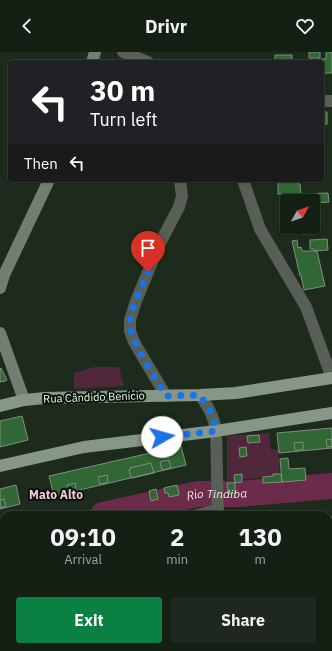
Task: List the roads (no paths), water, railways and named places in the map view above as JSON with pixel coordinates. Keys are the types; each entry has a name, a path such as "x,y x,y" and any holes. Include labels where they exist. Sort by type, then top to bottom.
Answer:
{"main road":[{"name":"Rua Cândido Benício","path":"0,406 24,400 53,398 236,393 332,378"},
{"path":"0,466 84,447 216,431 332,413"}],"street":[{"path":"123,52 143,60"},
{"path":"0,288 4,276 48,182"},
{"path":"166,396 134,342 130,331 130,320 136,301 160,243 179,207 182,196 180,182"},
{"path":"244,182 260,228 306,306 332,378"},
{"path":"0,332 0,336 24,400"},
{"path":"200,395 212,414 216,431 216,484 218,508"}],"waterway":[{"name":"Rio Tindiba","path":"121,511 198,494 238,494 332,486"}],"district":[{"name":"Mato Alto","path":"56,495"}]}
